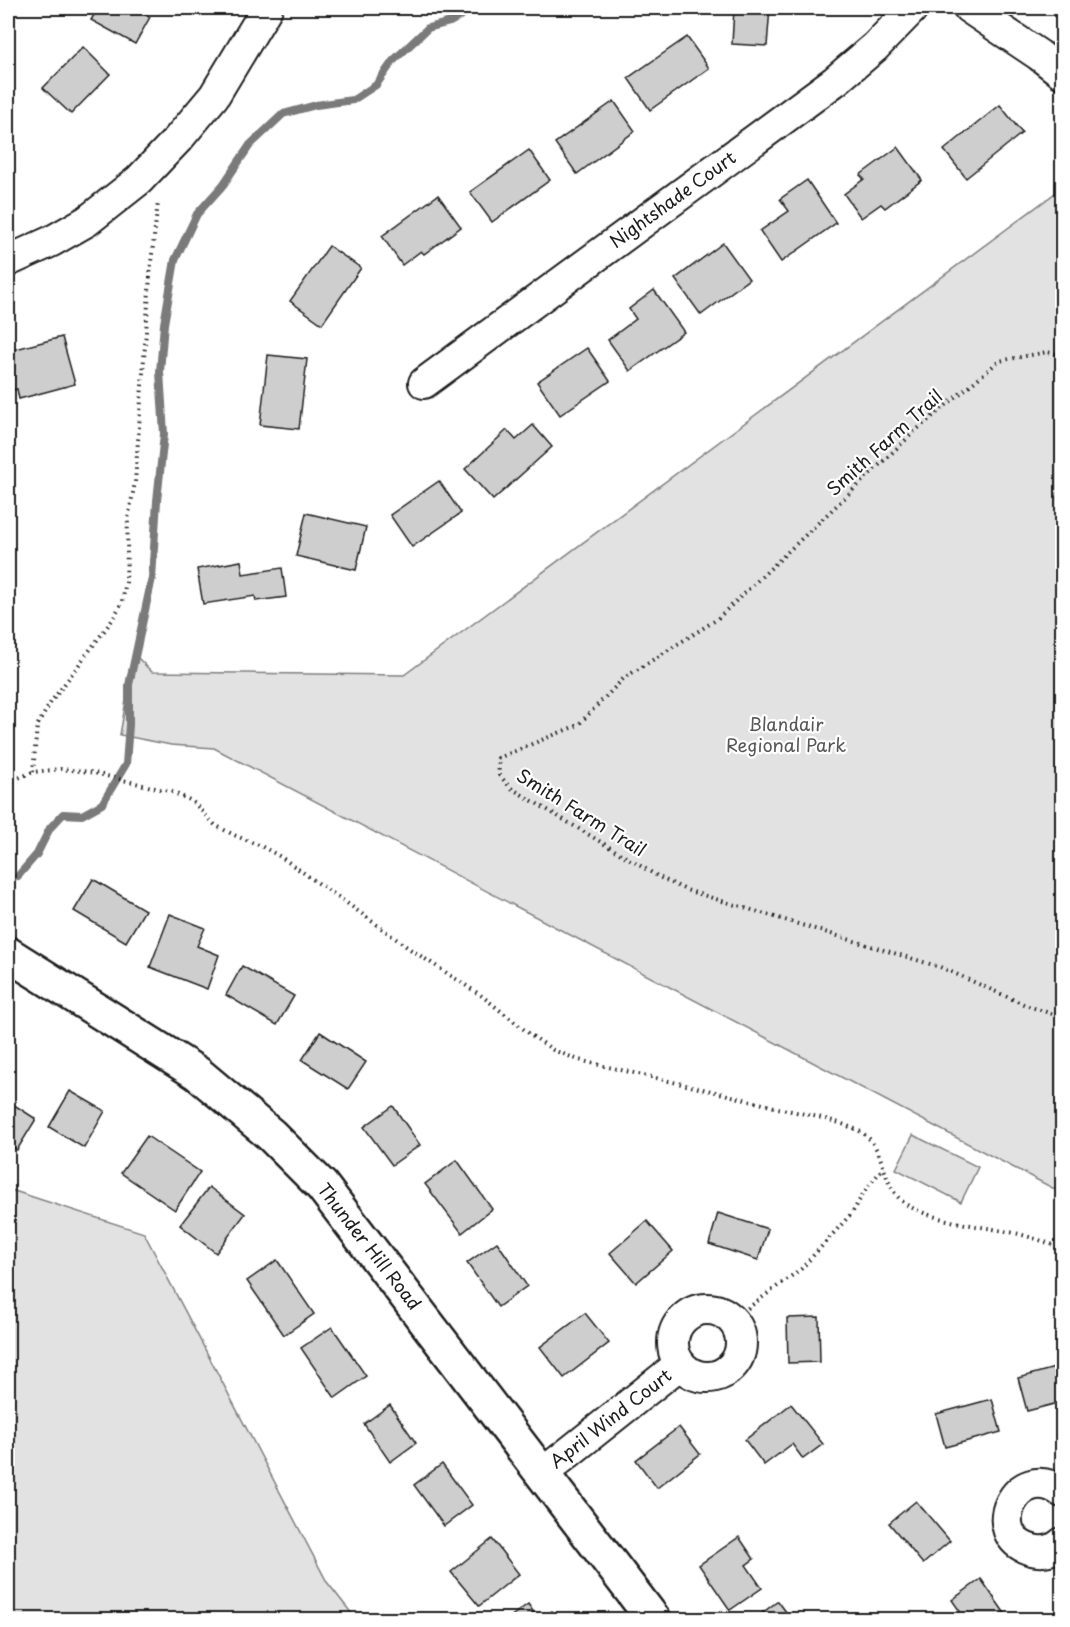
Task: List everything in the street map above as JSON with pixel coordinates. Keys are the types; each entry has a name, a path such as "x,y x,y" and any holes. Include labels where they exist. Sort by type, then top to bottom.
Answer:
{"street":[{"path":"8,261 52,241 87,221 139,180 214,96 267,8"},
{"name":"Nightshade Court","path":"424,383 835,81 875,47 914,8"},
{"path":"969,8 1039,55 1062,74"},
{"name":"Thunder Hill Road","path":"8,954 197,1073 271,1135 322,1186 654,1620"},
{"name":"April Wind Court","path":"701,1308 712,1308 724,1312 733,1319 742,1339 737,1360 730,1369 720,1375 699,1376 689,1372 680,1364 674,1354 673,1342 675,1330 681,1320 701,1308"},
{"name":"April Wind Court","path":"543,1473 680,1364"},
{"path":"1062,1492 1052,1486 1040,1484 1019,1491 1011,1500 1006,1522 1016,1542 1026,1549 1036,1552 1048,1551 1062,1543"}],"path":[{"path":"33,772 37,726 51,702 113,619 122,602 126,582 128,519 135,482 151,263 158,202 139,180"},
{"name":"Smith Farm Trail","path":"1062,355 1047,352 999,361 914,432 716,620 624,678 578,725 498,758 499,775 511,788 659,877 686,890 940,967 1028,1006 1062,1017"},
{"path":"8,782 33,772 61,769 90,772 172,792 192,801 215,825 282,857 410,949 482,996 553,1050 579,1060 748,1100 858,1130 872,1140 890,1186 902,1201 917,1211 1020,1234 1062,1248"},
{"path":"733,1319 801,1269 852,1213 866,1189 884,1167"}],"green space":[{"name":"Blandair Regional Park","path":"1062,188 1062,1193 214,748 171,745 120,735 134,654 152,672 404,675"},
{"path":"913,1135 978,1167 961,1202 896,1169"},
{"path":"8,1189 144,1233 327,1582 356,1619 8,1619"}],"building":[{"path":"98,8 139,8 138,10 150,17 135,44 91,20"},
{"path":"734,8 770,8 767,46 732,44"},
{"path":"687,37 709,68 650,110 628,78"},
{"path":"83,47 110,74 71,114 43,88"},
{"path":"614,101 635,131 577,174 555,143"},
{"path":"1000,105 1022,133 966,178 944,150"},
{"path":"898,147 922,180 885,208 881,204 861,218 844,194 864,179 860,175"},
{"path":"529,150 550,180 492,222 470,192"},
{"path":"807,180 836,223 781,262 760,231 789,211 780,199"},
{"path":"438,195 461,227 424,254 421,251 402,265 382,236"},
{"path":"723,243 749,279 701,315 675,279"},
{"path":"329,246 361,268 322,324 290,301"},
{"path":"654,290 684,332 630,371 608,340 636,319 629,309"},
{"path":"62,337 75,384 19,399 17,389 8,391 8,351"},
{"path":"587,348 610,381 560,415 537,382"},
{"path":"268,355 307,359 299,429 260,425"},
{"path":"533,425 552,447 493,500 465,469 507,430 516,440"},
{"path":"439,481 461,513 412,547 390,515"},
{"path":"306,513 366,527 356,570 296,556"},
{"path":"241,561 243,574 282,568 286,597 256,601 255,596 203,604 197,569"},
{"path":"93,879 145,910 126,942 74,911"},
{"path":"170,914 205,928 197,946 219,955 207,989 150,967"},
{"path":"242,966 294,996 277,1025 226,995"},
{"path":"320,1032 366,1062 348,1089 302,1060"},
{"path":"70,1091 105,1111 84,1148 49,1127"},
{"path":"8,1101 36,1119 17,1150 8,1144"},
{"path":"393,1106 420,1145 392,1165 364,1127"},
{"path":"147,1136 200,1172 175,1210 121,1173"},
{"path":"457,1160 492,1209 462,1233 425,1184"},
{"path":"209,1187 245,1214 216,1253 180,1225"},
{"path":"718,1213 768,1229 758,1260 709,1244"},
{"path":"647,1221 673,1251 636,1283 610,1253"},
{"path":"497,1242 527,1286 498,1307 467,1263"},
{"path":"277,1260 314,1314 284,1335 247,1281"},
{"path":"585,1313 609,1343 564,1378 540,1347"},
{"path":"819,1317 820,1362 788,1363 787,1318"},
{"path":"332,1327 366,1376 335,1398 301,1348"},
{"path":"1062,1366 1062,1402 1027,1411 1018,1378"},
{"path":"992,1399 1001,1432 945,1447 936,1414"},
{"path":"791,1404 823,1444 803,1459 792,1444 764,1465 745,1440"},
{"path":"390,1405 416,1443 390,1462 364,1424"},
{"path":"679,1427 700,1454 657,1488 636,1460"},
{"path":"442,1464 472,1505 444,1526 414,1485"},
{"path":"916,1501 950,1541 923,1564 889,1523"},
{"path":"739,1537 754,1559 746,1565 762,1588 730,1610 699,1565"},
{"path":"492,1539 519,1574 479,1606 451,1572"},
{"path":"981,1579 1008,1618 1006,1620 966,1620 952,1600"},
{"path":"778,1601 792,1620 753,1620"},
{"path":"528,1604 539,1620 506,1620"},
{"path":"552,1611 558,1620 540,1620"}],"waterway":[{"path":"18,876 37,854 50,828 63,814 82,815 102,804 126,764 129,685 152,578 164,434 160,372 164,324 175,260 197,214 223,185 250,145 283,114 316,105 353,100 376,85 393,61 428,28 450,22 473,8"}]}
